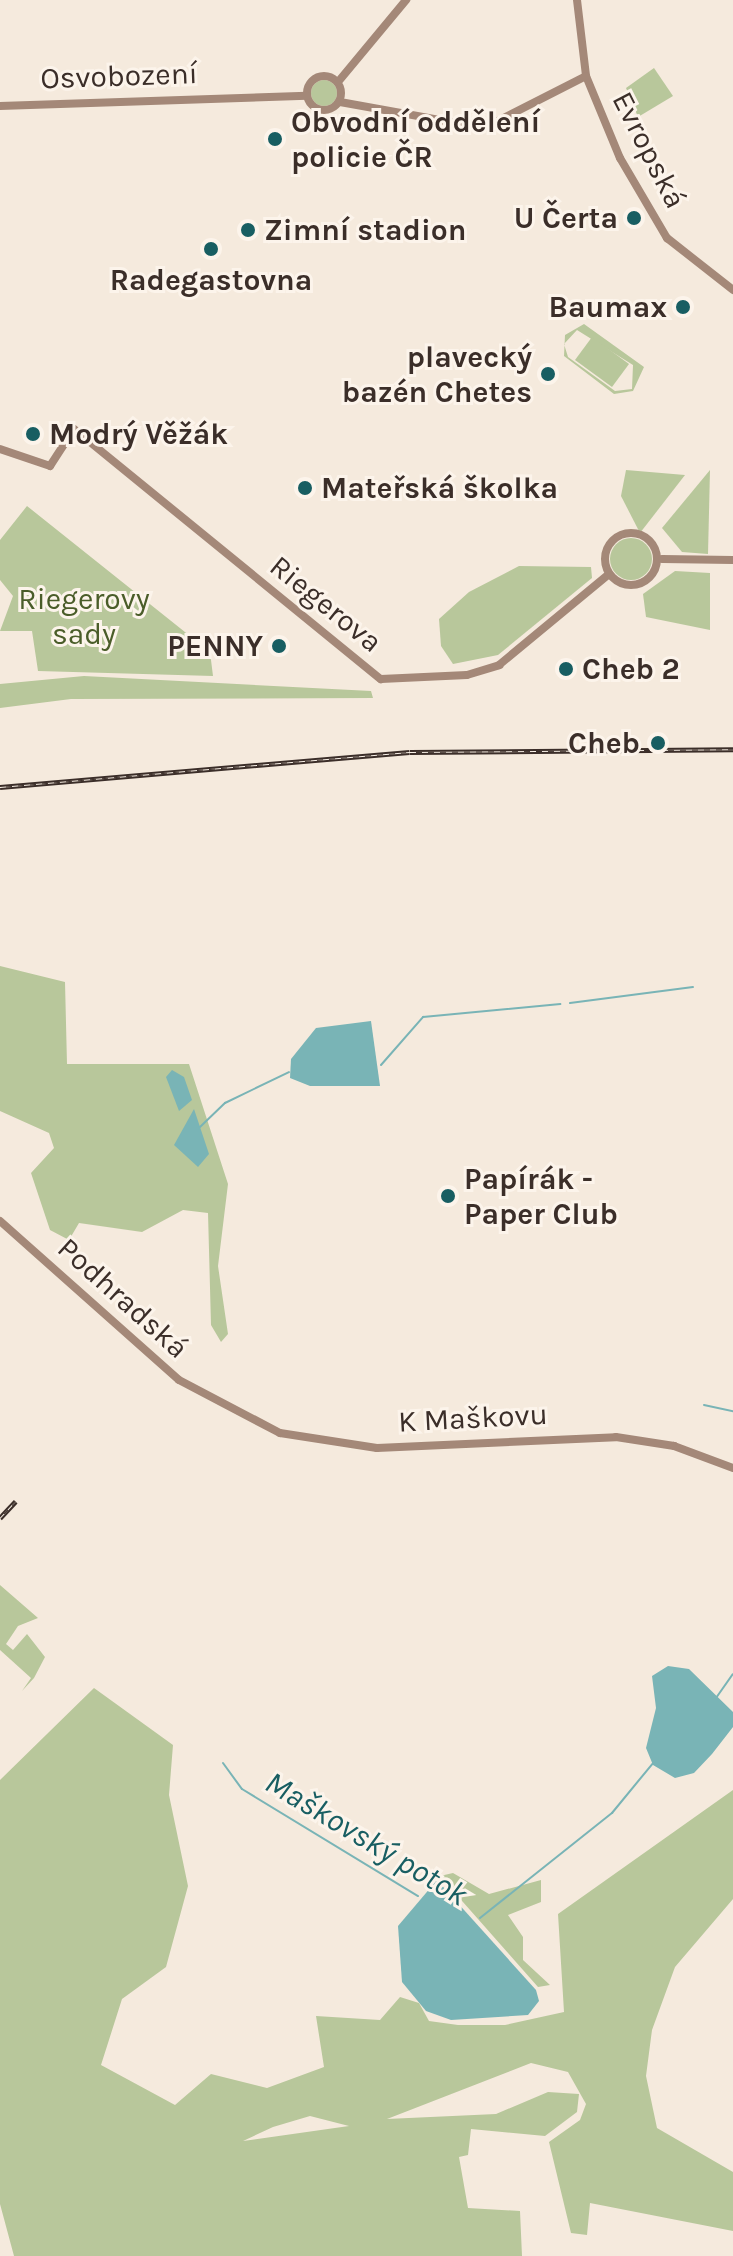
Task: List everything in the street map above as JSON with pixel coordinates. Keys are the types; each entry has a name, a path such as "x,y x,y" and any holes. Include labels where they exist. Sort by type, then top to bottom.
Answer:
{"street":[{"path":"340,102 338,82 406,0"},
{"name":"Evropská","path":"577,0 586,76 620,158 667,238 733,290"},
{"path":"338,82 317,77 307,96 321,110 340,102 484,128 586,76"},
{"name":"Osvobození","path":"0,106 307,96"},
{"name":"Riegerova","path":"0,449 50,466 74,429 381,679 467,675 499,665 609,574"},
{"path":"662,559 650,542 621,538 600,554 609,574 641,579 662,559 733,560"},
{"name":"Podhradská","path":"0,1221 163,1367 218,1405"},
{"name":"K Maškovu","path":"218,1405 280,1433 347,1446 616,1437 674,1446 733,1468"}],"green space":[{"path":"654,68 673,96 638,117 626,88"},
{"path":"324,80 333,84 337,93 333,102 324,106 315,102 311,93 315,84"},
{"path":"584,324 644,367 633,391 614,394 564,356 564,346 568,357 615,391 632,389 633,365 577,330 565,343 565,335"},
{"path":"592,337 629,364 612,387 575,360"},
{"path":"626,470 685,475 640,533 621,496"},
{"path":"710,470 708,554 682,552 662,528"},
{"name":"Riegerovy sady","path":"27,506 210,652 213,676 38,671 32,631 0,631 13,596 0,580 0,540"},
{"path":"631,538 646,544 652,559 646,574 631,580 616,574 610,559 616,544"},
{"path":"519,566 591,567 592,578 498,655 453,664 441,646 439,619 469,592"},
{"path":"675,571 710,573 710,630 646,617 643,594"},
{"path":"84,676 371,691 373,698 71,699 0,708 0,684"},
{"path":"0,966 65,982 67,1064 189,1064 228,1184 218,1266 228,1334 221,1342 211,1325 208,1213 183,1210 142,1232 79,1223 69,1240 50,1230 31,1173 54,1148 49,1133 0,1111"},
{"path":"0,1585 38,1618 18,1626 6,1644 13,1650 27,1634 45,1657 34,1678 22,1691 31,1678 0,1650"},
{"path":"94,1688 173,1745 169,1795 188,1886 166,1967 122,1999 101,2065 175,2105 211,2074 267,2088 324,2067 316,2016 380,2020 400,1997 419,2003 429,2021 458,2025 505,2025 564,2012 558,1914 733,1790 733,1899 675,1967 652,2030 646,2076 657,2128 733,2172 733,2231 590,2203 587,2235 571,2233 549,2142 580,2120 586,2104 568,2072 531,2063 387,2119 496,2114 548,2092 579,2094 577,2112 545,2136 471,2129 468,2155 459,2157 468,2208 520,2211 522,2256 14,2256 0,2204 0,1780","holes":["310,2116 349,2126 243,2141 273,2127"]},
{"path":"453,1873 489,1894 541,1880 541,1902 508,1915 523,1937 523,1960 550,1985 538,1987 440,1876"}],"water":[{"path":"371,1021 380,1086 310,1086 290,1078 291,1059 316,1028"},
{"path":"172,1070 184,1077 192,1100 179,1111 166,1077"},
{"path":"194,1109 209,1154 198,1167 174,1145"},
{"path":"668,1666 689,1669 733,1712 733,1727 712,1754 694,1773 675,1778 653,1765 646,1748 656,1708 652,1676"},
{"path":"437,1880 536,1990 539,2001 528,2015 451,2020 426,2011 402,1982 398,1926"}],"waterway":[{"path":"570,1003 693,987"},
{"path":"381,1065 423,1017 560,1004"},
{"path":"200,1127 225,1103 289,1072"},
{"path":"704,1405 733,1411"},
{"name":"Maškovský potok","path":"716,1698 733,1674"},
{"name":"Maškovský potok","path":"223,1763 242,1789 418,1896"},
{"name":"Maškovský potok","path":"480,1918 612,1813 653,1763"}],"railway":[{"path":"0,787 410,752 733,749"},
{"path":"0,1518 16,1501"}],"place":[{"name":"Obvodní oddělení policie ČR","path":"275,139"},
{"name":"U Čerta","path":"634,218"},
{"name":"Zimní stadion","path":"248,230"},
{"name":"Radegastovna","path":"211,249"},
{"name":"Baumax","path":"683,307"},
{"name":"plavecký bazén Chetes","path":"548,374"},
{"name":"Modrý Věžák","path":"33,434"},
{"name":"Mateřská školka","path":"305,488"},
{"name":"PENNY","path":"279,646"},
{"name":"Cheb 2","path":"566,669"},
{"name":"Cheb","path":"658,743"},
{"name":"Papírák - Paper Club","path":"448,1196"}]}
